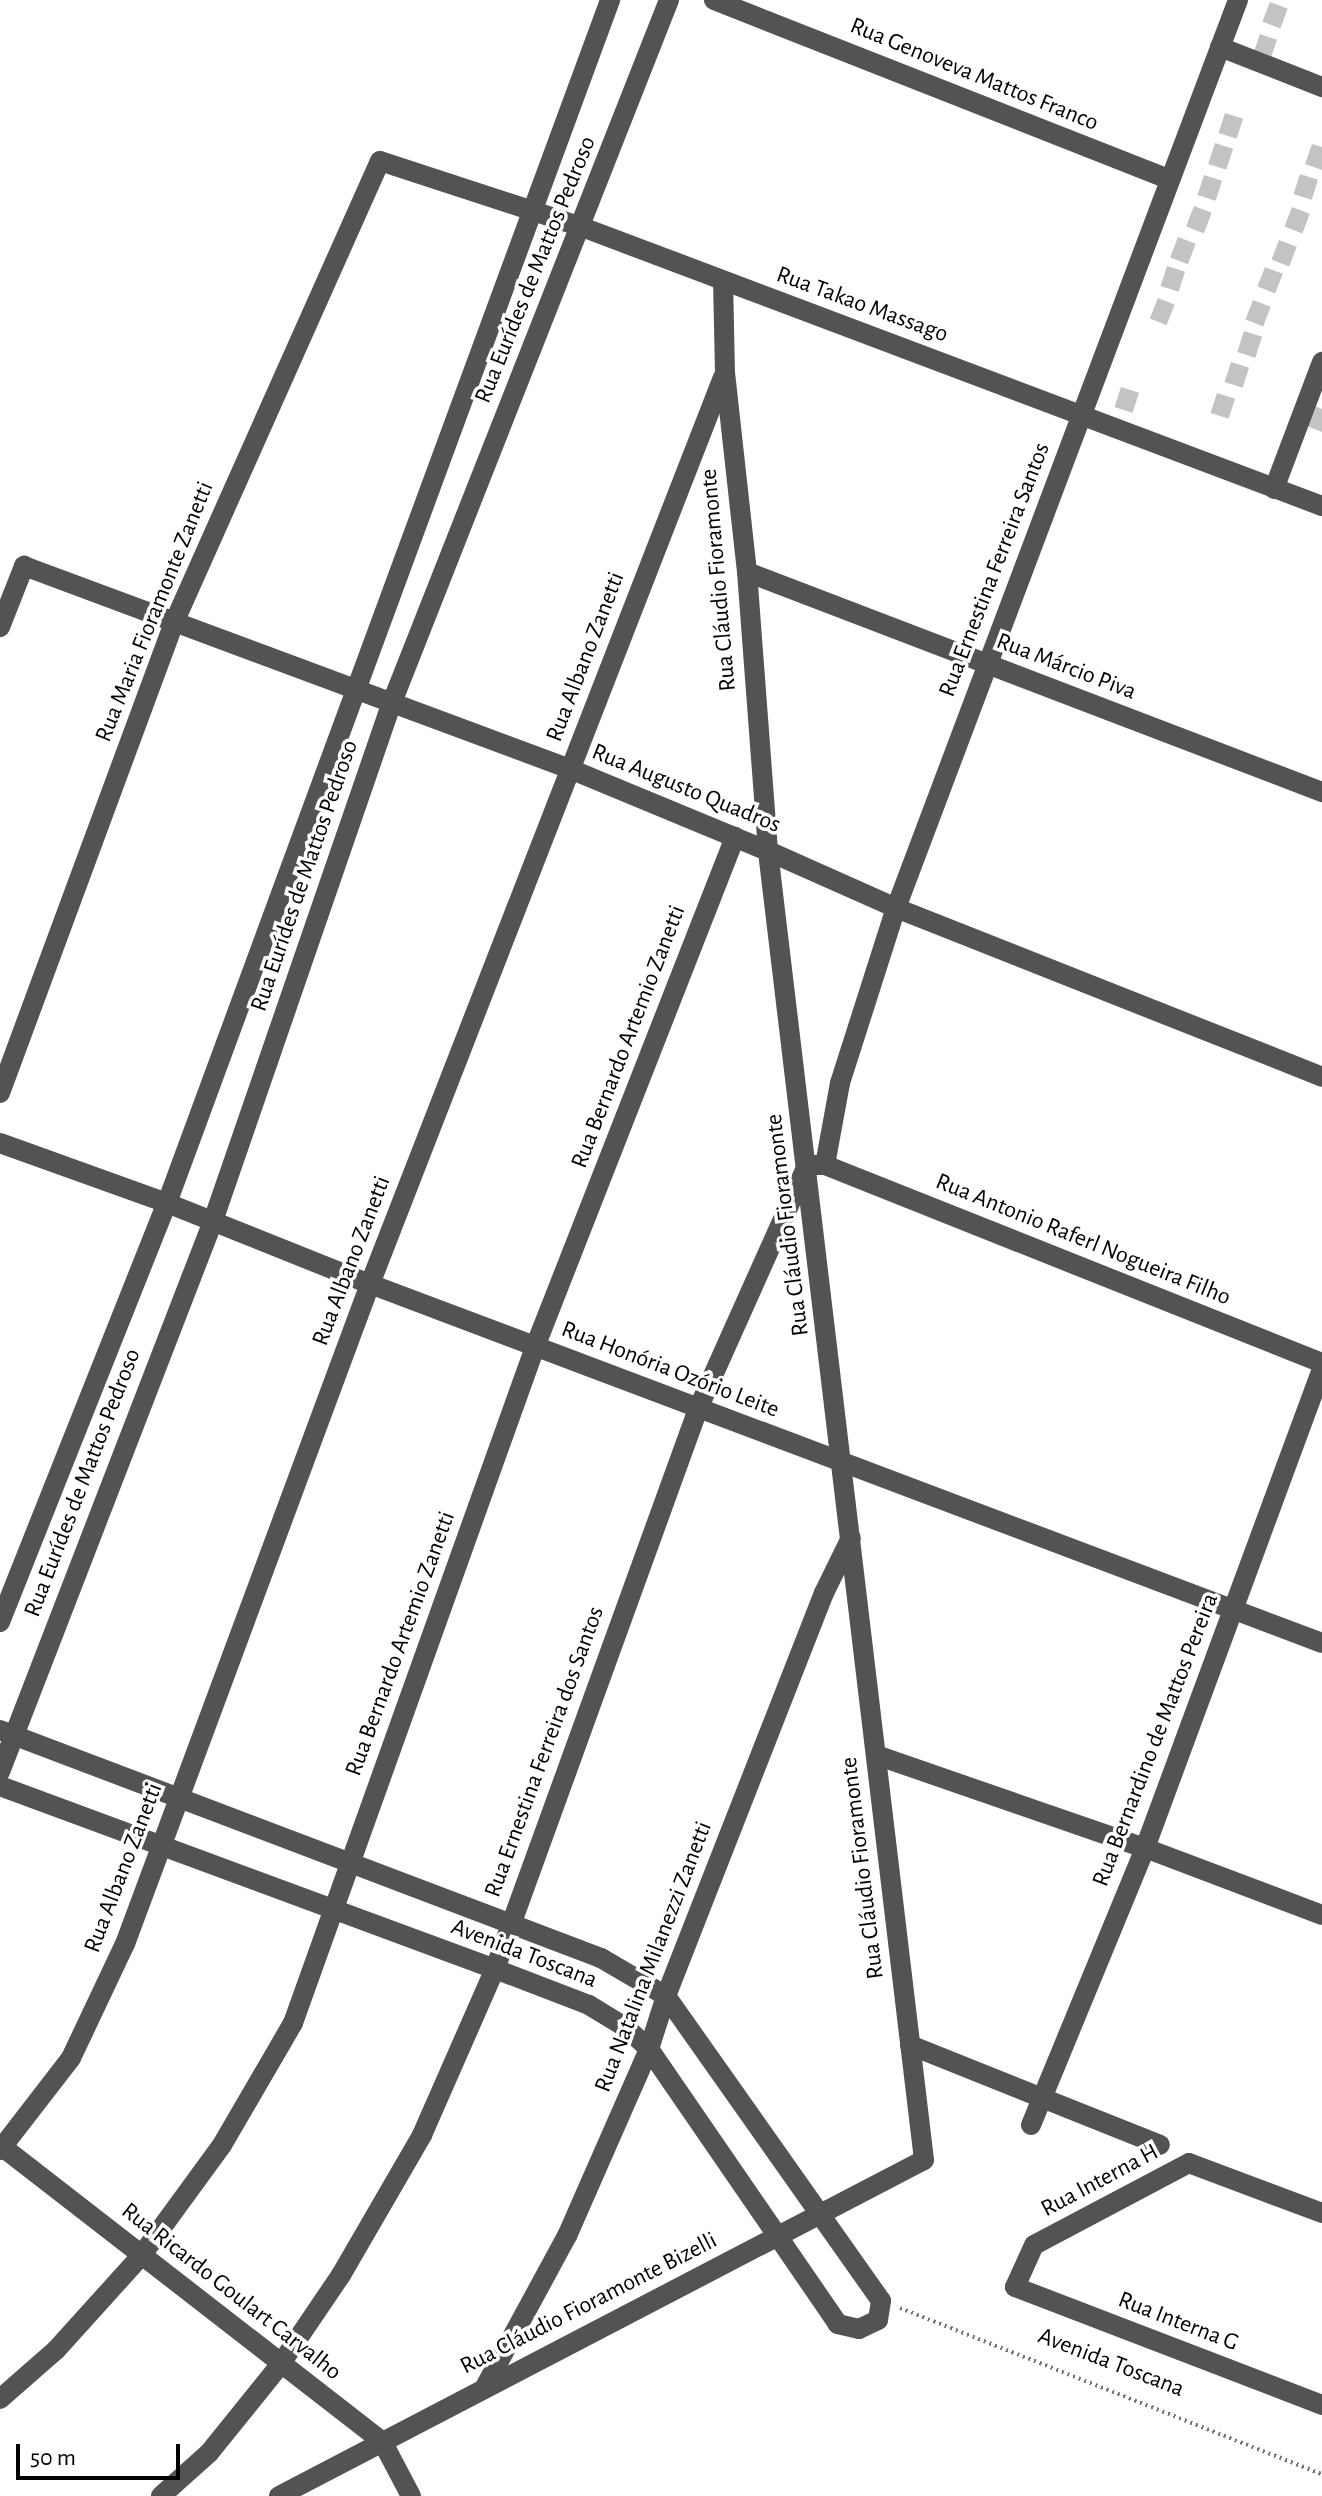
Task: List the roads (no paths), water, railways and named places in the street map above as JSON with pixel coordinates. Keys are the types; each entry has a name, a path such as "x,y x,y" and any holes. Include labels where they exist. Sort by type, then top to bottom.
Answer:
{"street":[{"name":"Rua Eurídes de Mattos Pedroso","path":"0,1622 167,1203 610,0"},
{"name":"Rua Eurídes de Mattos Pedroso","path":"0,1772 6,1733 213,1221 391,705 669,0"},
{"name":"Rua Genoveva Mattos Franco","path":"714,0 1170,180"},
{"name":"Rua Ernestina Ferreira Santos","path":"816,1165 896,908 1238,0"},
{"path":"1220,47 1322,87"},
{"name":"Rua Takao Massago","path":"380,161 582,227 1322,506"},
{"name":"Rua Maria Fioramonte Zanetti","path":"0,1093 173,625 380,161"},
{"name":"Rua Cláudio Fioramonte","path":"723,282 725,374 747,572 768,851 816,1165 842,1464 924,2160"},
{"path":"1274,489 1322,362"},
{"name":"Rua Albano Zanetti","path":"1,2148 71,2058 125,1944 370,1284 725,374"},
{"name":"Rua Augusto Quadros","path":"0,627 24,566 173,625 570,769 896,908 1322,1077"},
{"name":"Rua Márcio Piva","path":"747,572 1322,792"},
{"name":"Rua Bernardo Artemio Zanetti","path":"0,2399 56,2350 141,2256 222,2145 293,2023 535,1347 735,837"},
{"name":"Rua Honória Ozório Leite","path":"0,1143 167,1203 842,1464 1322,1643"},
{"name":"Rua Antonio Raferl Nogueira Filho","path":"816,1165 1322,1363"},
{"name":"Rua Ernestina Ferreira dos Santos","path":"161,2496 209,2453 280,2365 341,2275 422,2135 495,1969 698,1409 816,1165"},
{"name":"Rua Bernardino de Mattos Pereira","path":"1031,2125 1145,1848 1322,1369"},
{"name":"Rua Natalina Milanezzi Zanetti","path":"486,2385 567,2236 649,2049 666,1996 824,1593 851,1538"},
{"name":"Avenida Toscana","path":"0,1786 589,2005 625,2027 649,2049 838,2324 859,2329 878,2320 881,2301 666,1996 601,1958 6,1733"},
{"path":"876,1755 1145,1848 1322,1915"},
{"path":"910,2045 1160,2145"},
{"name":"Rua Ricardo Goulart Carvalho","path":"1,2148 382,2441 411,2496"},
{"name":"Rua Cláudio Fioramonte Bizelli","path":"279,2496 486,2385 924,2160"},
{"name":"Rua Interna H","path":"1015,2287 1034,2245 1189,2163 1322,2213"},
{"name":"Rua Interna G","path":"1015,2287 1322,2405"}]}
